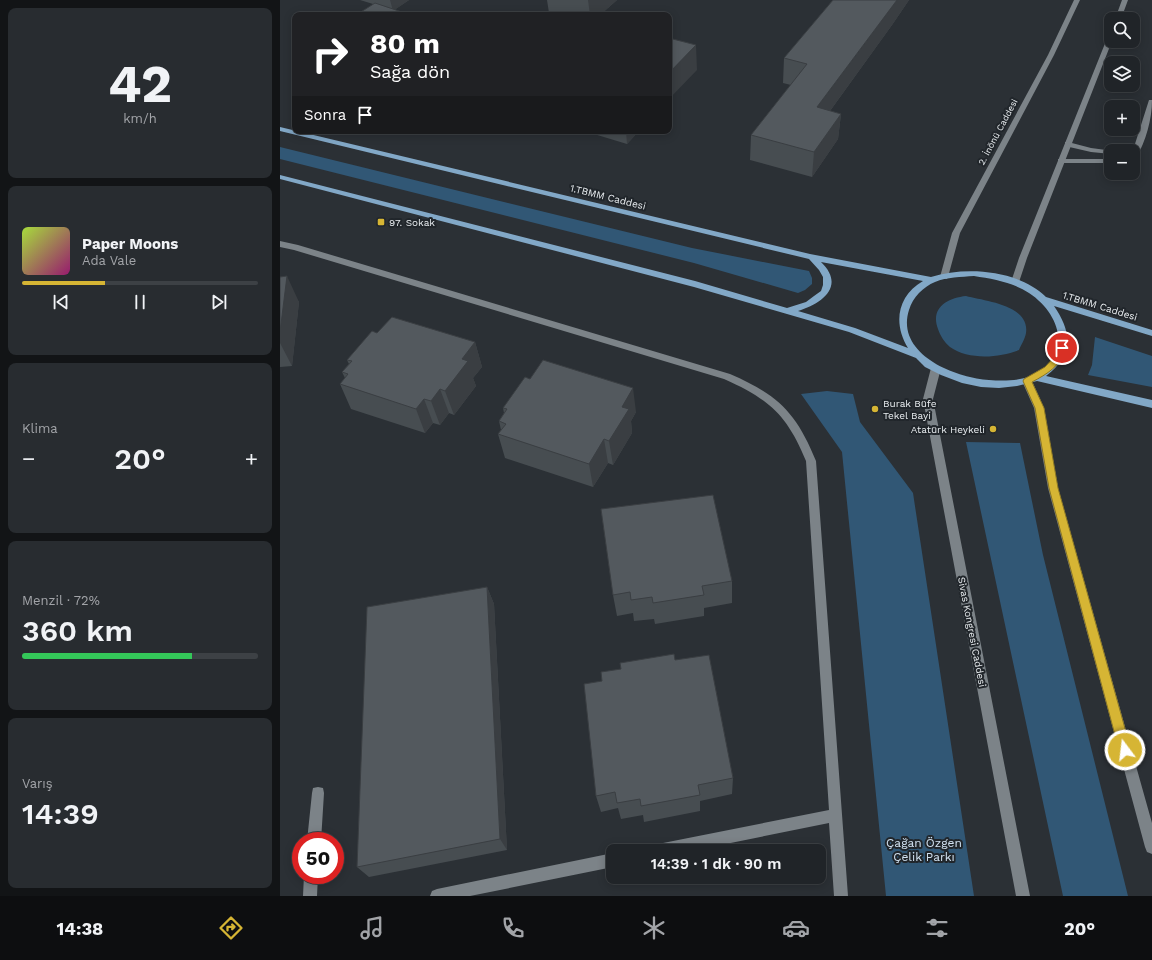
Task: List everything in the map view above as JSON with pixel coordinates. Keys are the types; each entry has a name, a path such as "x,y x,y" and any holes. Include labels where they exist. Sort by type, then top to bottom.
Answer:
{"main road":[{"name":"2. İnönü Caddesi","path":"944,277 956,233 1051,55 1077,0"},
{"path":"1121,12 1125,0"},
{"path":"1015,282 1023,258 1106,48"},
{"path":"1139,144 1152,102"},
{"name":"1.TBMM Caddesi","path":"280,129 292,132"},
{"name":"1.TBMM Caddesi","path":"301,134 810,257 931,280"},
{"path":"1068,144 1104,151"},
{"path":"1061,161 1104,161"},
{"path":"280,176 695,284 852,330 920,356"},
{"path":"280,244 295,247 727,376 749,385 770,399 786,414 802,437 811,461 842,896"},
{"path":"787,311 810,305 821,297 827,287 827,276 821,265 810,257"},
{"path":"974,273 996,276 1015,282 1036,294 1051,308 1061,323 1064,340 1059,356 1048,370 1032,379 996,385 968,382 941,372 920,356 907,340 902,322 905,305 915,291 931,280 944,277 952,274 974,273"},
{"name":"1.TBMM Caddesi","path":"1041,298 1152,333"},
{"name":"Sivas Kongresi Caddesi","path":"936,368 928,399 1023,896"},
{"path":"1032,379 1152,404"},
{"path":"1032,379 1054,488 1152,847"},
{"path":"315,832 318,793"},
{"path":"693,844 836,815"},
{"path":"438,896 606,861"},
{"path":"310,896 311,884"}],"green space":[{"path":"280,147 692,248 809,271 812,278 812,284 805,290 798,293 694,263 280,159"},
{"path":"966,296 1005,306 1014,310 1021,316 1025,324 1026,333 1019,350 1002,355 974,356 957,351 948,345 942,338 939,331 936,322 936,315 942,305 952,299"},
{"path":"1095,337 1152,356 1152,387 1088,375 1092,365"},
{"name":"Çağan Özgen Çelik Parkı","path":"827,391 853,394 860,422 913,493 974,896 886,896 842,452 801,394"},
{"path":"966,442 1020,443 1043,555 1128,896 1063,896"}],"building":[{"path":"833,0 897,0 817,107 841,114 814,152 751,135 807,64 784,58"},
{"path":"375,3 402,12 361,12"},
{"path":"672,39 696,45 672,70"},
{"path":"287,276 280,332 280,277"},
{"path":"392,317 475,342 462,359 468,361 445,391 440,389 431,401 424,399 416,409 340,384 348,374 342,372 352,361 347,360 372,331 377,333"},
{"path":"543,360 633,388 622,407 629,409 609,441 604,439 589,464 498,434 506,424 499,421 507,409 503,408 525,377 530,379"},
{"path":"713,495 732,581 702,586 704,595 653,603 652,597 631,600 630,592 613,595 601,509"},
{"path":"487,587 500,839 357,867 367,607"},
{"path":"674,654 675,660 709,655 733,778 698,785 700,795 641,806 640,799 617,803 615,792 596,796 584,684 602,681 601,672 621,669 620,663"}],"place":[{"name":"97. Sokak","path":"381,222"},
{"name":"Burak Büfe Tekel Bayi","path":"875,409"},
{"name":"Atatürk Heykeli","path":"993,429"}],"route":[{"path":"1062,348 1059,356 1048,370 1027,381 1039,408 1054,488 1125,750"}]}
